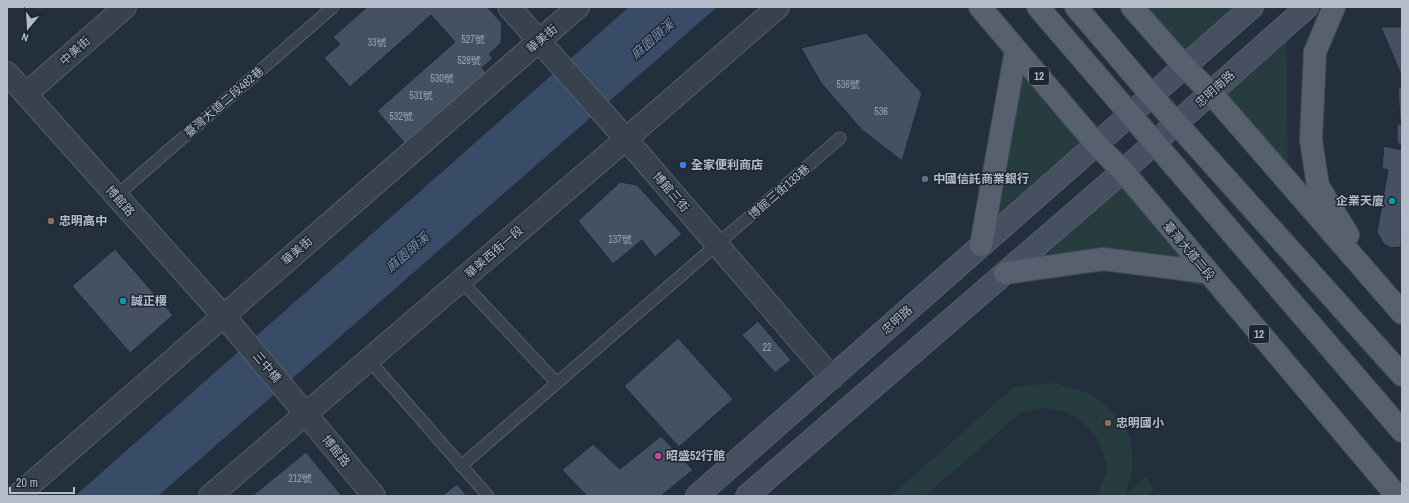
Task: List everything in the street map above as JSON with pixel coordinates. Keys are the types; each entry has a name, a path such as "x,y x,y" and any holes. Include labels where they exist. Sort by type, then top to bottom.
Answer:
{"main road":[{"name":"臺灣大道二段","path":"980,7 1397,496"},
{"path":"1038,7 1402,431"},
{"path":"1076,7 1176,124 1402,376"},
{"path":"1132,7 1185,67 1211,93 1402,313"},
{"path":"1097,145 1252,7"},
{"name":"忠明南路","path":"1122,172 1307,7"},
{"path":"1334,7 1315,52 1311,140 1318,186 1381,289"},
{"path":"981,245 1016,50"},
{"name":"忠明路","path":"697,496 981,245 1097,145"},
{"path":"747,496 1122,172"},
{"path":"1005,273 1103,259 1206,272"}],"street":[{"name":"中美街","path":"26,94 125,7"},
{"name":"博館三街","path":"509,7 832,378"},
{"name":"華美街","path":"17,496 229,322 542,46 578,7"},
{"name":"華美西街一段","path":"210,496 302,410 369,360 461,281 622,135 778,7"},
{"name":"博館路","path":"7,73 229,322"},
{"name":"三中橋","path":"229,322 302,410"},
{"name":"博館路","path":"302,410 374,496"}],"lane":[{"name":"臺灣大道二段482巷","path":"116,196 332,7"},
{"name":"博館三街133巷","path":"461,466 840,138"},
{"path":"461,281 557,383"},
{"path":"369,360 488,496"}],"green space":[{"path":"1140,7 1240,7 1185,55"},
{"path":"1286,34 1288,173 1221,94"},
{"path":"1020,63 1082,145 992,227"},
{"path":"1123,183 1207,287 1126,271 1077,274 1023,269"},
{"path":"1055,383 1093,395 1119,417 1131,439 1133,465 1125,495 1146,477 1154,490 1147,496 1098,496 1108,466 1097,438 1081,420 1063,411 1043,408 1020,413 925,496 891,496 1014,387"}],"water":[{"name":"麻園頭溪","path":"629,7 717,7 158,496 75,496"}],"building":[{"path":"367,7 487,7 502,23 501,43 489,54 493,58 482,68 487,74 408,147 377,111 455,42 431,15 350,87 324,58 340,44 333,37"},
{"path":"1381,27 1402,27 1402,77"},
{"path":"866,33 922,93 902,161 862,130 821,83 801,48"},
{"path":"1398,87 1402,87 1402,121 1400,121"},
{"path":"1397,124 1402,124 1402,144 1397,144"},
{"name":"企業天廈","path":"1384,146 1402,150 1401,247 1390,248 1383,243 1377,232 1388,170 1382,168"},
{"path":"620,182 637,185 682,234 655,257 642,240 613,264 578,221"},
{"name":"誠正樓","path":"115,249 173,315 130,353 72,286"},
{"path":"758,321 791,360 775,373 742,335"},
{"path":"678,338 733,399 679,447 624,386"},
{"name":"昭盛52行館","path":"661,436 693,470 661,496 587,496 562,470 593,444 620,469"},
{"path":"306,452 342,496 252,496"},
{"path":"457,484 467,496 442,496"}],"place":[{"name":"全家便利商店","path":"683,165"},
{"name":"中國信託商業銀行","path":"925,179"},
{"name":"企業天廈","path":"1392,201"},
{"name":"忠明高中","path":"51,221"},
{"name":"誠正樓","path":"123,301"},
{"name":"忠明國小","path":"1108,423"},
{"name":"昭盛52行館","path":"658,456"}]}
